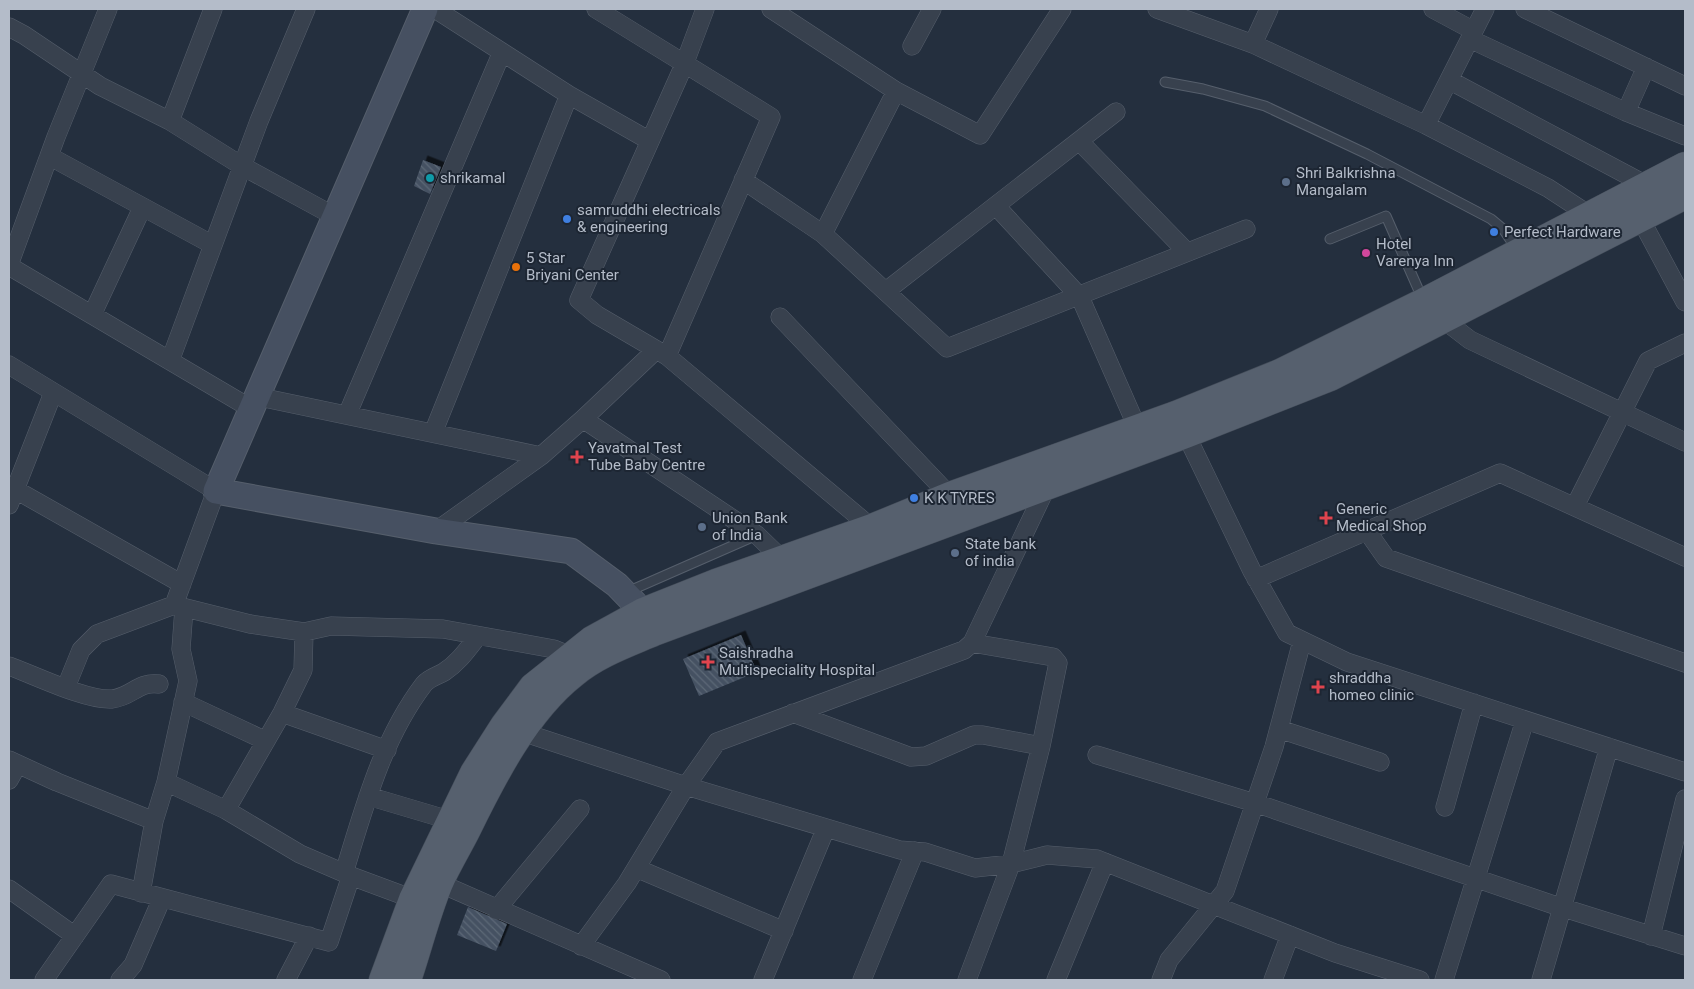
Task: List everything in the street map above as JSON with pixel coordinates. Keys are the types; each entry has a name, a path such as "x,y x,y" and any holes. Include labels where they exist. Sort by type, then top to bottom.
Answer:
{"main road":[{"path":"384,980 413,899 449,820 474,773 513,729 572,674 617,647 641,612 912,524 1047,486 1181,424 1280,373 1434,311 1603,224 1648,186 1685,166"},
{"path":"1434,311 1519,254 1603,224 1640,218 1685,195"},
{"path":"407,980 439,884 487,788 533,687 592,640 641,612 783,560 872,528 912,524 950,496 1137,427 1181,424"}],"street":[{"path":"108,9 49,156 9,265 170,361 253,402 347,415 541,456"},
{"path":"170,122 213,9"},
{"path":"170,361 242,166 306,9"},
{"path":"141,893 154,821 166,782 188,681 180,649 179,606 182,584 216,491 253,402 425,9"},
{"path":"435,9 569,95 650,141"},
{"path":"436,531 541,456 661,353 771,117 596,9"},
{"path":"706,9 684,65 579,300 597,315 661,353 872,528"},
{"path":"770,9 896,91 980,135 1062,9"},
{"path":"912,46 932,9"},
{"path":"1157,9 1253,44 1426,125 1548,188 1603,224"},
{"path":"1253,44 1269,9"},
{"path":"1433,9 1472,35 1626,112 1685,136"},
{"path":"1426,125 1486,9"},
{"path":"1525,9 1685,86"},
{"path":"9,28 24,34 81,74 170,122 242,166 334,216"},
{"path":"347,415 502,52"},
{"path":"1626,112 1646,67"},
{"path":"1449,80 1648,186"},
{"path":"823,234 896,91"},
{"path":"433,433 569,95"},
{"path":"886,291 1116,112"},
{"path":"1079,141 1186,251"},
{"path":"49,156 213,245"},
{"path":"743,180 823,234 947,348 1080,297 1186,251 1246,229"},
{"path":"996,206 1080,297 1137,427"},
{"path":"92,315 142,208"},
{"path":"1640,218 1685,302"},
{"path":"1434,311 1470,340 1685,442"},
{"path":"780,317 950,496"},
{"path":"1575,506 1648,361 1685,343"},
{"path":"9,365 216,491 436,531 571,551 641,612"},
{"path":"53,393 11,494 182,584"},
{"path":"583,419 757,535 783,560"},
{"path":"1181,424 1256,579 1287,633 1347,662 1685,772"},
{"path":"1256,579 1500,473 1685,557"},
{"path":"581,946 636,868 686,786 717,742 964,650 972,643 1047,486"},
{"path":"1367,531 1386,558 1685,664"},
{"path":"66,687 82,650 98,634 179,606 250,624 304,632 331,626 406,626 443,629 554,649 571,656"},
{"path":"226,810 282,713 303,670 304,632"},
{"path":"52,978 75,936 111,884 329,942 368,796 387,750 410,703 426,681 461,660 478,636"},
{"path":"1161,980 1169,960 1225,891 1279,729 1302,641"},
{"path":"967,980 1012,864 1058,668 1056,659 972,643"},
{"path":"9,666 101,699 114,699 126,696 141,685 159,684"},
{"path":"183,702 266,741"},
{"path":"1445,807 1474,703"},
{"path":"282,713 387,750"},
{"path":"793,713 911,757 926,756 974,736 982,735 1041,746"},
{"path":"1444,980 1525,720"},
{"path":"513,729 686,786 900,850 925,852 975,868 1012,864 1047,855 1097,859 1389,976 1420,980"},
{"path":"1279,729 1380,762"},
{"path":"1541,980 1564,908 1609,747"},
{"path":"1097,755 1255,803 1564,908 1685,946"},
{"path":"9,780 13,762 154,821"},
{"path":"166,782 226,810 300,854 347,875 413,899"},
{"path":"368,796 449,820"},
{"path":"1651,936 1685,799"},
{"path":"496,910 580,809"},
{"path":"763,980 826,828"},
{"path":"862,980 914,851"},
{"path":"1056,980 1105,862"},
{"path":"636,868 784,931"},
{"path":"439,884 661,980"},
{"path":"9,889 75,936"},
{"path":"120,980 133,965 162,898"},
{"path":"1273,980 1290,935"},
{"path":"286,980 309,936"}],"lane":[{"path":"1166,82 1203,89 1265,106 1367,154 1491,219 1503,229 1519,254"},
{"path":"1330,239 1386,216 1434,311"},
{"path":"641,612 757,535"}],"building":[{"name":"shrikamal","path":"423,160 441,167 430,194 414,186"},
{"path":"741,635 757,672 699,696 683,659"},
{"path":"468,907 507,924 496,951 457,935"}],"place":[{"name":"shrikamal","path":"430,178"},
{"name":"Shri Balkrishna Mangalam","path":"1286,182"},
{"name":"samruddhi electricals & engineering","path":"567,219"},
{"name":"Perfect Hardware","path":"1494,232"},
{"name":"Hotel Varenya Inn","path":"1366,253"},
{"name":"5 Star Briyani Center","path":"516,267"},
{"name":"Yavatmal Test Tube Baby Centre","path":"577,457"},
{"name":"K K TYRES","path":"914,498"},
{"name":"Generic Medical Shop","path":"1326,518"},
{"name":"Union Bank of India","path":"702,527"},
{"name":"State bank of india","path":"955,553"},
{"name":"Saishradha Multispeciality Hospital","path":"708,662"},
{"name":"shraddha homeo clinic","path":"1318,687"}]}
